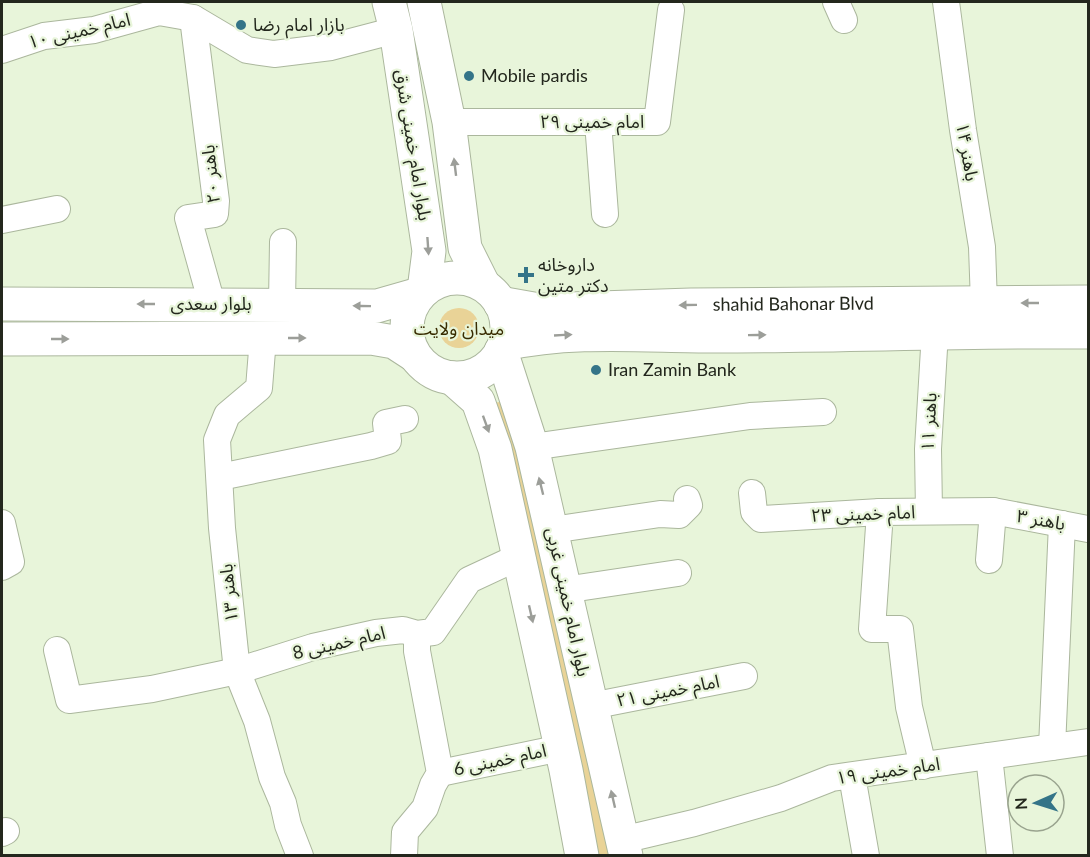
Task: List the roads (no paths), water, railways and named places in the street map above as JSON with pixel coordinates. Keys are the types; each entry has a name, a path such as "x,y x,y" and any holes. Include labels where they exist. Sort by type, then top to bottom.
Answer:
{"main road":[{"name":"بلوار امام خمینی شرق","path":"424,2 449,122 465,248 491,293"},
{"name":"بلوار امام خمینی شرق","path":"392,16 429,250 422,292"},
{"path":"450,277 467,278 491,293 505,311 508,328 503,347 495,361 482,372 468,377 452,378 437,375 424,367 414,355 408,340 406,325 410,308 422,292 433,283 450,277"},
{"name":"بلوار سعدی","path":"2,304 377,306 422,292"},
{"name":"shahid Bahonar Blvd","path":"491,293 539,310 691,305 1089,302"},
{"name":"shahid Bahonar Blvd","path":"503,347 538,337 585,334 713,336 1089,332"},
{"name":"بلوار سعدی","path":"2,339 371,338 394,342 414,355"},
{"name":"بلوار امام خمینی غربی","path":"503,347 532,447 624,848"},
{"path":"452,378 478,401 495,449 561,748 582,855"}],"street":[{"name":"باهنر ۱۴","path":"946,2 982,247 984,303"},
{"name":"امام خمینی ۲۹","path":"449,122 657,122 671,10"},
{"name":"امام خمینی ۱۰","path":"2,50 44,36 94,30 121,12 159,12 193,18 247,50 274,54 331,47 392,16"},
{"name":"باهنر ۲۰","path":"193,18 216,201 215,214 188,218 212,304"},
{"path":"598,122 605,213"},
{"path":"2,220 57,209"},
{"path":"282,304 283,242"},
{"name":"باهنر ۱۱","path":"929,511 927,466 935,332"},
{"name":"باهنر ۱۳","path":"262,338 260,388 226,416 217,440 222,528 237,671 257,721 272,777 300,855"},
{"path":"532,447 750,416 823,412"},
{"path":"220,477 388,441 386,423 405,419"},
{"name":"امام خمینی ۲۳","path":"752,493 754,512 761,519 880,512 993,512"},
{"path":"552,530 660,514 678,515 689,506 687,499"},
{"path":"880,512 872,629 900,629 909,707 923,766"},
{"path":"989,560 993,512"},
{"name":"باهنر ۳","path":"993,512 1089,529"},
{"path":"2,523 11,562 2,567"},
{"path":"1052,747 1062,524"},
{"path":"405,855 405,832 425,808 440,773 417,651 417,634 433,632 469,580 519,559"},
{"path":"564,590 678,573"},
{"name":"امام خمینی 8","path":"57,650 69,700 152,689 237,671 313,647 355,637 402,630 417,634"},
{"name":"امام خمینی ۲۱","path":"591,706 744,676"},
{"name":"امام خمینی ۱۹","path":"624,848 694,823 781,798 832,778 1089,742"},
{"name":"امام خمینی 6","path":"440,773 561,748"},
{"path":"989,756 1000,855"},
{"path":"852,776 866,855"}],"place":[{"name":"بازار امام رضا","path":"241,25"},
{"name":"Mobile pardis","path":"469,76"},
{"name":"داروخانه دکتر متین","path":"526,275"},
{"name":"Iran Zamin Bank","path":"596,370"}],"park label":[{"name":"میدان ولایت","path":"459,329"}]}
